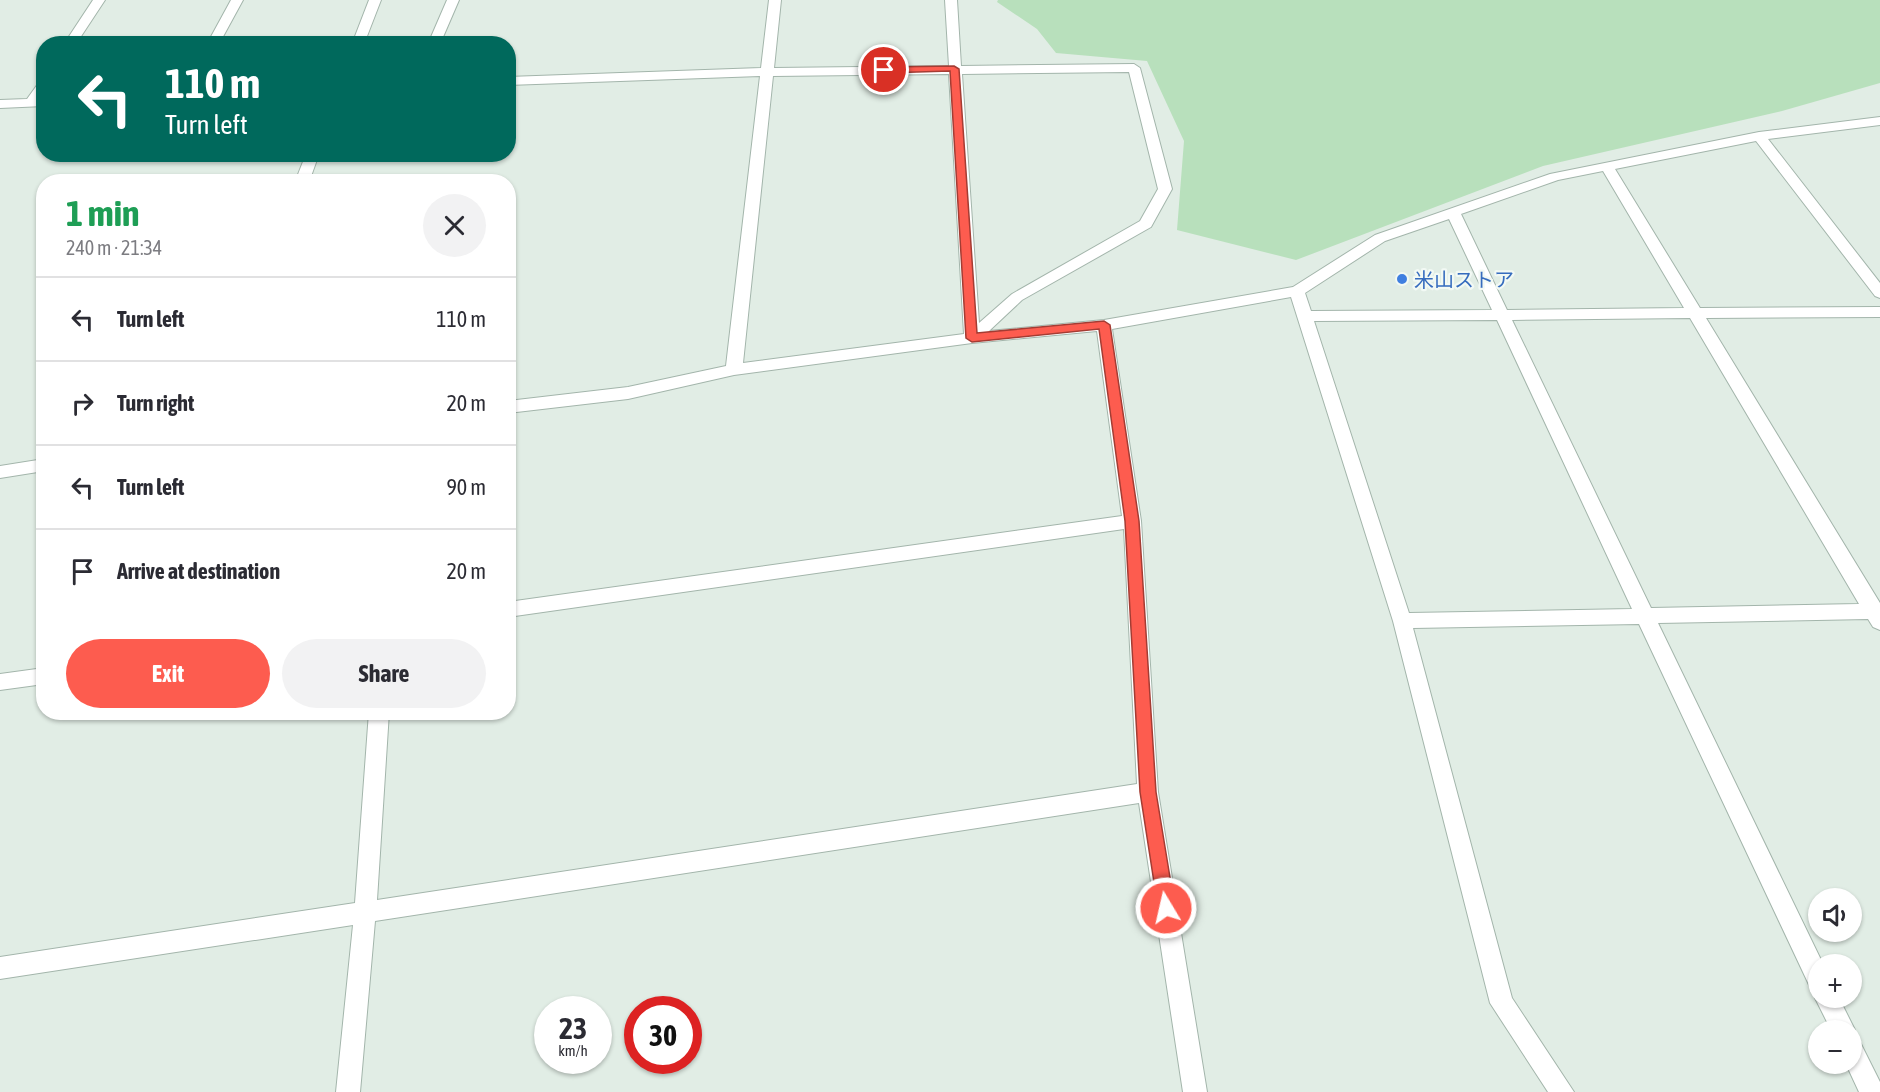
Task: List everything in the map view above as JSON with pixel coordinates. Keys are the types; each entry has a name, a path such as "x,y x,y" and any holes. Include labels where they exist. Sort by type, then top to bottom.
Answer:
{"street":[{"path":"75,36 99,0"},
{"path":"217,36 237,0"},
{"path":"361,36 375,0"},
{"path":"437,36 453,0"},
{"path":"734,370 775,0"},
{"path":"951,0 972,338"},
{"path":"516,81 766,72 1134,68 1165,189 1146,224 1017,297 972,338"},
{"path":"0,104 36,102"},
{"path":"516,406 628,393 734,370 972,338 1104,325 1297,291 1380,238 1555,177 1759,136 1880,122"},
{"path":"1759,136 1880,293"},
{"path":"1608,168 1878,615"},
{"path":"1453,212 1808,957"},
{"path":"1297,291 1402,621 1502,1003 1562,1092"},
{"path":"1305,316 1880,312"},
{"path":"1104,325 1132,521 1148,792 1195,1092"},
{"path":"0,472 36,466"},
{"path":"516,609 1132,521"},
{"path":"1402,621 1878,615"},
{"path":"0,682 36,677"},
{"path":"348,1092 365,912 378,720"},
{"path":"0,968 1148,792"},
{"path":"1862,1071 1872,1092"}],"green space":[{"path":"998,0 1880,0 1880,83 1782,111 1543,166 1296,260 1177,230 1184,141 1147,61 1056,53 1037,29 997,2"}],"place":[{"name":"米山ストア","path":"1402,279"}],"route":[{"path":"884,70 954,69 972,338 1104,325 1132,521 1148,792 1166,908"}]}
